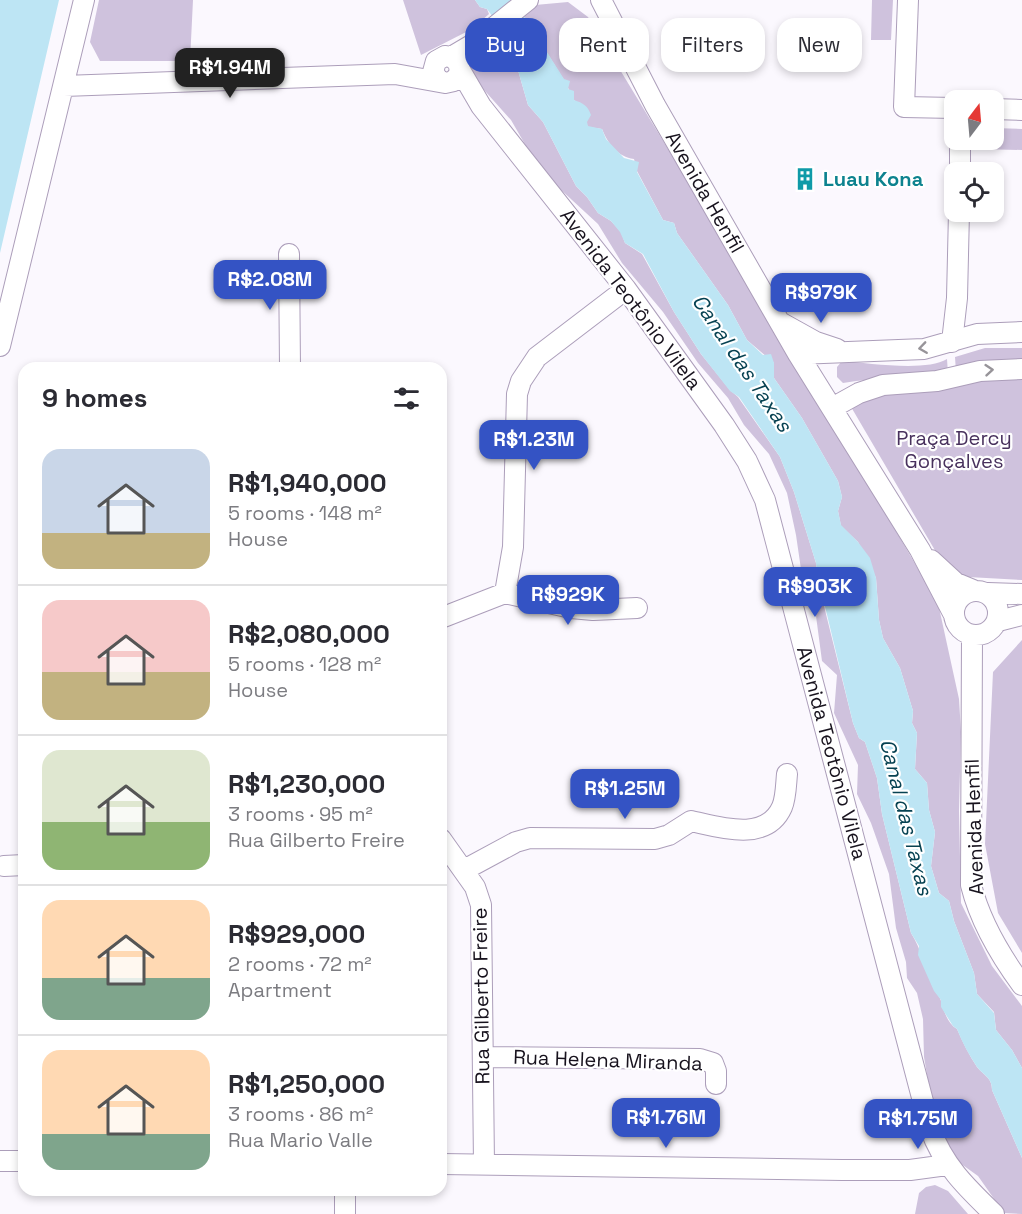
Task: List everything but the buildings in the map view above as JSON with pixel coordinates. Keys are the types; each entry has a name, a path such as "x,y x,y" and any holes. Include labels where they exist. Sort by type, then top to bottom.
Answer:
{"street":[{"path":"0,346 84,0"},
{"name":"Avenida Henfil","path":"588,0 604,7 655,105 798,354 920,550 954,615"},
{"path":"908,0 904,107 944,108"},
{"path":"442,82 433,72 452,63 524,3"},
{"name":"Avenida Teotônio Vilela","path":"64,86 395,74 452,63 481,105 626,289 724,425 747,461 765,500 930,1128 947,1165 994,1214"},
{"name":"Avenida Teotônio Vilela","path":"395,74 442,82 481,105"},
{"path":"1004,109 1022,110"},
{"path":"951,342 957,297 959,222"},
{"path":"289,254 290,362"},
{"path":"505,592 513,548 516,394 521,381 537,357 626,289"},
{"path":"780,322 816,342 835,349 855,351"},
{"path":"798,354 924,349 977,334 1022,332"},
{"path":"832,408 859,393 883,385 937,381 980,371 1022,369"},
{"name":"Avenida Henfil","path":"920,550 956,583 980,592"},
{"path":"447,616 505,592 571,608 593,610 636,608"},
{"path":"1022,594 980,592 959,598 954,615 963,631 972,635 987,633 996,625 1022,615"},
{"path":"970,658 996,625 998,606 980,592"},
{"name":"Avenida Henfil","path":"972,635 970,658 971,885 977,906 989,931 1022,985"},
{"path":"464,870 516,842 530,838 655,839 669,835 692,821 743,831 768,823 776,816 782,806 787,774"},
{"name":"Rua Gilberto Freire","path":"447,847 475,887 481,905 484,1164"},
{"name":"Rua Helena Miranda","path":"483,1057 700,1059 713,1063 716,1071 716,1084"},
{"path":"0,1161 18,1161"},
{"path":"447,1164 842,1170 910,1170 947,1165"},
{"path":"345,1196 345,1214"}],"green space":[{"path":"99,0 193,0 190,61 100,61 90,42"},
{"path":"403,0 475,0 480,7 487,9 489,14 484,18 465,18 465,33 421,55"},
{"path":"872,0 893,0 891,40 871,40"},
{"path":"568,2 589,18 559,18 559,72 547,53 547,18 525,18 524,16 535,5"},
{"path":"468,72 518,72 528,105 543,122 576,186 598,213 611,221 621,232 625,243 642,254 674,312 701,354 738,397 780,457 794,492 816,563 818,584 816,591 822,598 853,723 859,738 865,742 877,778 882,814 911,933 946,1017 957,1029 977,1067 991,1082 992,1090 1022,1158 1022,1214 1004,1213 978,1176 946,1153 932,1104 924,1057 923,1019 917,993 907,978 906,962 896,928 889,874 871,823 857,794 858,765 834,713 837,675 822,661 814,601 803,583 787,493 769,454 744,425 728,398 698,363 663,312 622,263 598,224 559,188 526,146 511,120"},
{"path":"559,72 621,72 800,367 938,603 959,699 961,903 992,966 1022,1006 1022,1068 1012,1050 996,1030 994,1012 977,994 974,973 954,921 949,901 939,893 931,866 935,832 929,810 927,783 915,769 917,733 912,723 913,711 900,668 883,638 879,620 876,578 858,542 841,526 838,511 842,497 838,481 802,418 774,378 774,363 747,340 728,305 677,233 674,223 663,220 637,171 634,159 623,156 614,149 602,129 588,127"},
{"path":"1004,128 1022,129 1022,150 1004,150"},
{"path":"985,348 1022,348 1022,364 956,372 955,357"},
{"path":"947,359 948,374 843,383 837,377 837,367 842,361 911,366 938,363"},
{"name":"Praça Dercy Gonçalves","path":"1022,378 1022,580 950,576 847,400 954,382"},
{"path":"1022,640 1022,953 998,913 985,844 993,672"},
{"path":"935,1185 948,1191 968,1214 915,1214 919,1193 926,1187"}],"water":[{"path":"0,0 59,0 0,253"},
{"path":"475,0 514,0 525,18 494,18 487,9 480,7"},
{"name":"Canal das Taxas","path":"547,52 564,79 570,81 568,89 574,91 574,100 588,109 591,115 587,122 588,126 602,129 606,139 624,158 639,162 637,172 663,220 674,223 677,233 728,305 747,340 763,355 771,354 774,363 774,378 802,418 838,481 842,497 838,511 841,525 870,558 876,578 879,620 883,638 900,668 913,711 912,723 917,733 915,769 927,783 929,810 935,832 931,866 939,893 949,901 954,921 974,973 977,994 994,1013 996,1030 1012,1050 1022,1068 1022,1158 992,1090 991,1082 977,1067 957,1029 941,1007 941,1000 934,991 918,955 919,946 911,933 882,814 877,778 865,742 859,738 853,723 823,598 816,591 818,584 816,563 794,492 780,457 739,397 730,391 701,354 674,312 643,254 625,243 611,221 598,213 576,186 543,122 528,105 518,72 547,72"}],"place":[{"name":"Luau Kona","path":"805,179"}]}
